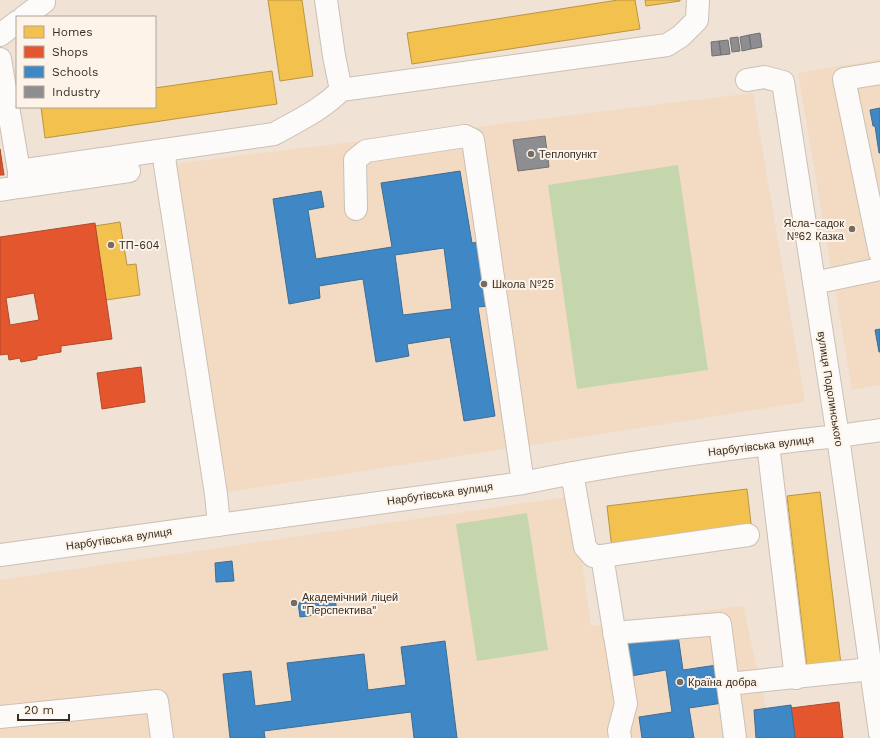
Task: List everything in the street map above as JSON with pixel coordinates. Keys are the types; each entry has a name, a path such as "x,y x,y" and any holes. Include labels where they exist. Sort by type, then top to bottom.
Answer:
{"street":[{"path":"25,16 44,2 44,0"},
{"path":"326,0 334,56 341,90"},
{"path":"0,59 13,183 165,158 274,134 310,114 335,97 341,90 667,45 682,36 697,20 698,0"},
{"path":"0,35 16,23"},
{"path":"880,73 844,79 880,252"},
{"name":"вулиця Подолинського","path":"747,80 764,77 783,82 838,437 880,733"},
{"path":"356,209 355,160 366,150 465,136 473,140 523,483"},
{"path":"165,158 216,494 219,525"},
{"path":"814,283 880,269"},
{"name":"Нарбутівська вулиця","path":"0,555 523,483 572,473 768,444 838,437 880,430"},
{"path":"768,444 796,678"},
{"path":"572,473 585,547 593,556 602,556 748,535"},
{"path":"602,556 626,704 619,730 620,738"},
{"path":"614,633 720,624 735,738"},
{"path":"728,684 871,669"},
{"path":"0,717 157,700 162,738"}],"shaded area":[{"name":"Ясла-садок №62 Казка","path":"880,59 880,385 852,390 798,73"},
{"name":"Школа №25","path":"753,93 805,402 216,494 165,165"},
{"name":"Академічний ліцей \"Перспектива\"","path":"573,496 591,626 743,606 773,738 0,738 0,580"}],"green space":[{"path":"678,165 708,370 577,389 548,185"},
{"path":"527,513 548,650 477,661 456,524"}],"building: Homes":[{"path":"268,0 302,0 313,76 280,81"},
{"path":"618,0 635,0 640,29 412,64 407,33"},
{"path":"645,0 680,0 680,1 646,6"},
{"path":"272,71 277,104 45,138 41,108 156,108 156,88"},
{"name":"ТП-604","path":"120,222 127,265 136,264 140,295 106,300 95,226"},
{"path":"747,489 752,532 612,549 607,506"},
{"path":"820,492 841,664 807,668 787,496"}],"building: Shops":[{"path":"0,149 4,175 0,175"},
{"path":"95,223 112,339 61,346 61,352 37,356 37,359 21,362 20,358 9,360 8,354 0,355 0,237","holes":["34,293 39,320 10,325 6,298"]},
{"path":"141,367 145,402 102,409 97,373"},
{"path":"839,702 843,738 795,738 791,708"}],"building: Schools":[{"path":"880,108 879,153 875,126 873,126 870,110"},
{"path":"460,171 472,243 479,242 489,306 478,307 495,416 464,421 450,337 407,344 409,356 376,362 363,279 319,286 320,298 289,304 273,199 321,191 324,207 308,210 316,259 392,247 381,183","holes":["444,248 452,309 403,315 395,255"]},
{"path":"880,329 880,352 879,352 875,330"},
{"path":"232,561 234,581 216,582 215,563"},
{"path":"335,598 337,612 300,617 298,603"},
{"path":"678,635 683,670 717,665 723,703 689,708 694,738 642,738 639,717 672,712 666,670 631,676 626,643"},
{"path":"445,641 457,738 414,738 411,712 264,731 265,738 230,738 223,674 251,671 255,706 292,701 287,663 364,654 368,690 406,685 401,647"},
{"path":"791,705 795,738 756,738 754,710"}],"building: Industry":[{"path":"760,33 762,47 751,49 749,35"},
{"path":"749,35 751,49 742,51 740,37"},
{"path":"738,37 740,51 732,52 730,38"},
{"path":"728,40 730,54 721,55 719,41"},
{"path":"719,41 721,55 712,56 711,42"},
{"name":"Теплопункт","path":"545,136 549,167 518,171 513,140"}],"place":[{"name":"Теплопункт","path":"531,154"},
{"name":"Ясла-садок №62 Казка","path":"852,229"},
{"name":"ТП-604","path":"111,245"},
{"name":"Школа №25","path":"484,284"},
{"name":"Академічний ліцей \"Перспектива\"","path":"294,603"},
{"name":"Країна добра","path":"680,682"}]}
